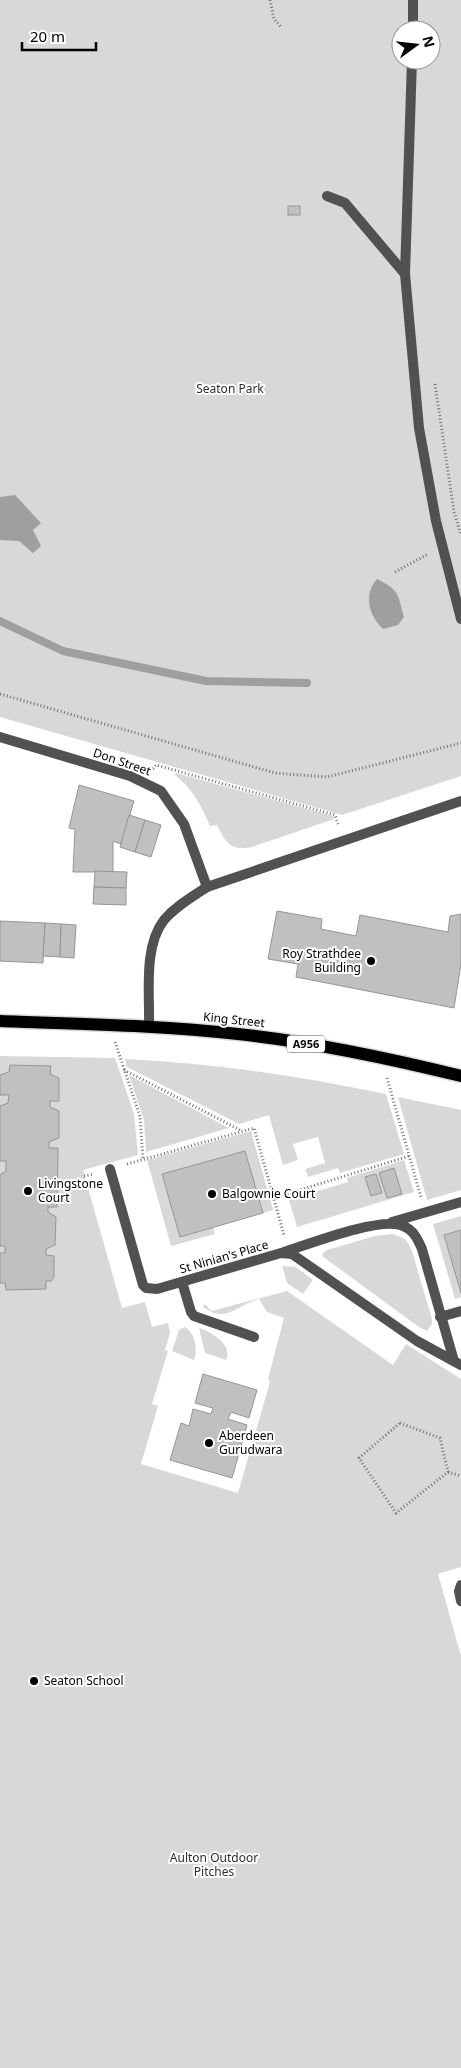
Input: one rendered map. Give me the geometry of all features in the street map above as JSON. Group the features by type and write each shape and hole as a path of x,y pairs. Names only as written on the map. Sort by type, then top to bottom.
{"main road":[{"name":"King Street","path":"0,1021 149,1026 238,1034 381,1058 461,1076"}],"street":[{"path":"413,20 414,0"},
{"path":"412,70 405,274 419,428 442,548 461,619"},
{"path":"327,196 345,203 405,274"},
{"name":"Don Street","path":"0,737 142,781 161,791 177,811 191,839 208,888"},
{"path":"149,1026 151,955 156,936 164,921 176,908 208,888 461,801"},
{"name":"St Ninian's Place","path":"110,1169 143,1285 148,1289 153,1290 285,1252 298,1256 418,1340 457,1363"},
{"path":"285,1252 369,1226 386,1224 461,1202"},
{"path":"386,1224 402,1225 416,1237 440,1317 457,1363"},
{"path":"182,1282 194,1316 254,1337"},
{"path":"440,1317 461,1311"},
{"path":"461,1585 459,1591 461,1601"}],"path":[{"path":"270,0 274,19 282,28"},
{"path":"434,378 454,512 461,534"},
{"path":"395,572 420,557 442,548"},
{"path":"0,694 275,773 327,777 461,743"},
{"path":"142,781 156,765 335,815 344,842"},
{"path":"109,1024 140,1116 143,1160"},
{"path":"381,1058 426,1212"},
{"path":"124,1070 242,1132"},
{"path":"84,1176 254,1128 274,1198 285,1252"},
{"path":"274,1198 409,1156"},
{"path":"400,1423 440,1438 448,1472 396,1513 359,1458 400,1423"},
{"path":"448,1472 461,1476"}],"green space":[{"name":"Seaton Park","path":"0,0 461,0 461,776 342,815 0,717"},
{"path":"176,773 333,816 334,819 252,847 234,847 226,841 217,825 210,826 196,798 175,775"},
{"name":"Aulton Outdoor Pitches","path":"0,1056 115,1058 134,1114 138,1155 83,1170 122,1308 145,1302 152,1327 168,1323 170,1333 165,1350 168,1351 152,1404 158,1406 141,1464 238,1493 270,1382 268,1379 284,1318 267,1312 259,1299 224,1314 217,1314 210,1311 202,1306 206,1305 211,1311 287,1291 393,1365 406,1344 461,1379 461,1567 438,1574 461,1656 461,2068 0,2068"},
{"path":"125,1059 256,1071 386,1094 404,1154 340,1173 338,1168 308,1177 305,1169 325,1163 318,1137 293,1144 298,1160 283,1165 269,1115 239,1124 127,1067"},
{"path":"129,1075 229,1128 146,1152 144,1120"},
{"path":"398,1097 461,1110 461,1190 427,1200"},
{"path":"251,1131 273,1210 263,1213 245,1151 162,1174 180,1237 213,1227 215,1234 171,1246 147,1160"},
{"path":"404,1160 414,1192 297,1227 289,1200 348,1182 347,1178"},
{"path":"461,1216 461,1230 444,1235 461,1293 461,1297 455,1299 433,1224"},
{"path":"393,1234 405,1239 411,1248 432,1319 432,1324 427,1331 322,1256 327,1250 375,1236"},
{"path":"282,1266 296,1267 313,1280 303,1294 287,1283"},
{"path":"185,1327 191,1333 195,1342 194,1360 172,1351 179,1330"},
{"path":"199,1328 209,1332 224,1344 227,1354 226,1360 205,1353"}],"shaded area":[{"path":"15,495 41,523 33,530 41,546 33,553 19,541 0,540 0,497"},
{"path":"377,579 390,586 399,598 404,617 398,625 383,629 374,618 369,605 369,598 370,591"}],"building":[{"path":"288,206 300,206 300,215 288,215"},
{"path":"79,785 134,801 121,844 113,841 113,872 73,872 75,829 69,828"},
{"path":"129,815 145,820 135,852 120,847"},
{"path":"145,820 161,825 151,857 135,852"},
{"path":"95,871 127,872 126,888 94,887"},
{"path":"94,887 126,888 126,905 93,904"},
{"name":"Roy Strathdee Building","path":"277,911 322,919 321,929 356,936 360,915 448,932 450,916 461,914 461,964 454,1008 296,977 298,964 268,959"},
{"path":"0,921 45,923 43,963 0,961"},
{"path":"45,923 61,924 60,957 43,956"},
{"path":"61,924 76,925 74,958 60,957"},
{"name":"Livingstone Court","path":"10,1065 51,1066 50,1074 59,1078 59,1101 50,1101 50,1107 59,1111 59,1138 49,1142 49,1148 58,1148 57,1207 48,1207 48,1212 56,1217 55,1245 46,1249 46,1255 54,1256 54,1277 51,1281 46,1281 46,1289 6,1290 5,1283 0,1283 0,1253 5,1253 5,1246 0,1246 0,1175 6,1171 6,1161 0,1161 0,1106 8,1103 9,1095 0,1095 0,1075 9,1072"},
{"name":"Balgownie Court","path":"245,1151 263,1213 180,1237 162,1174"},
{"path":"394,1168 402,1194 387,1198 379,1173"},
{"path":"376,1174 382,1193 371,1196 365,1177"},
{"path":"461,1230 461,1293 444,1235"},
{"name":"Aberdeen Gurudwara","path":"203,1374 257,1390 249,1418 231,1412 228,1419 247,1425 232,1478 170,1460 181,1423 189,1426 193,1409 211,1414 213,1408 195,1403"}],"waterway":[{"path":"0,621 63,651 206,681 307,683"}],"place":[{"name":"Roy Strathdee Building","path":"371,961"},
{"name":"Livingstone Court","path":"28,1191"},
{"name":"Balgownie Court","path":"212,1194"},
{"name":"Aberdeen Gurudwara","path":"209,1443"},
{"name":"Seaton School","path":"34,1681"}]}
